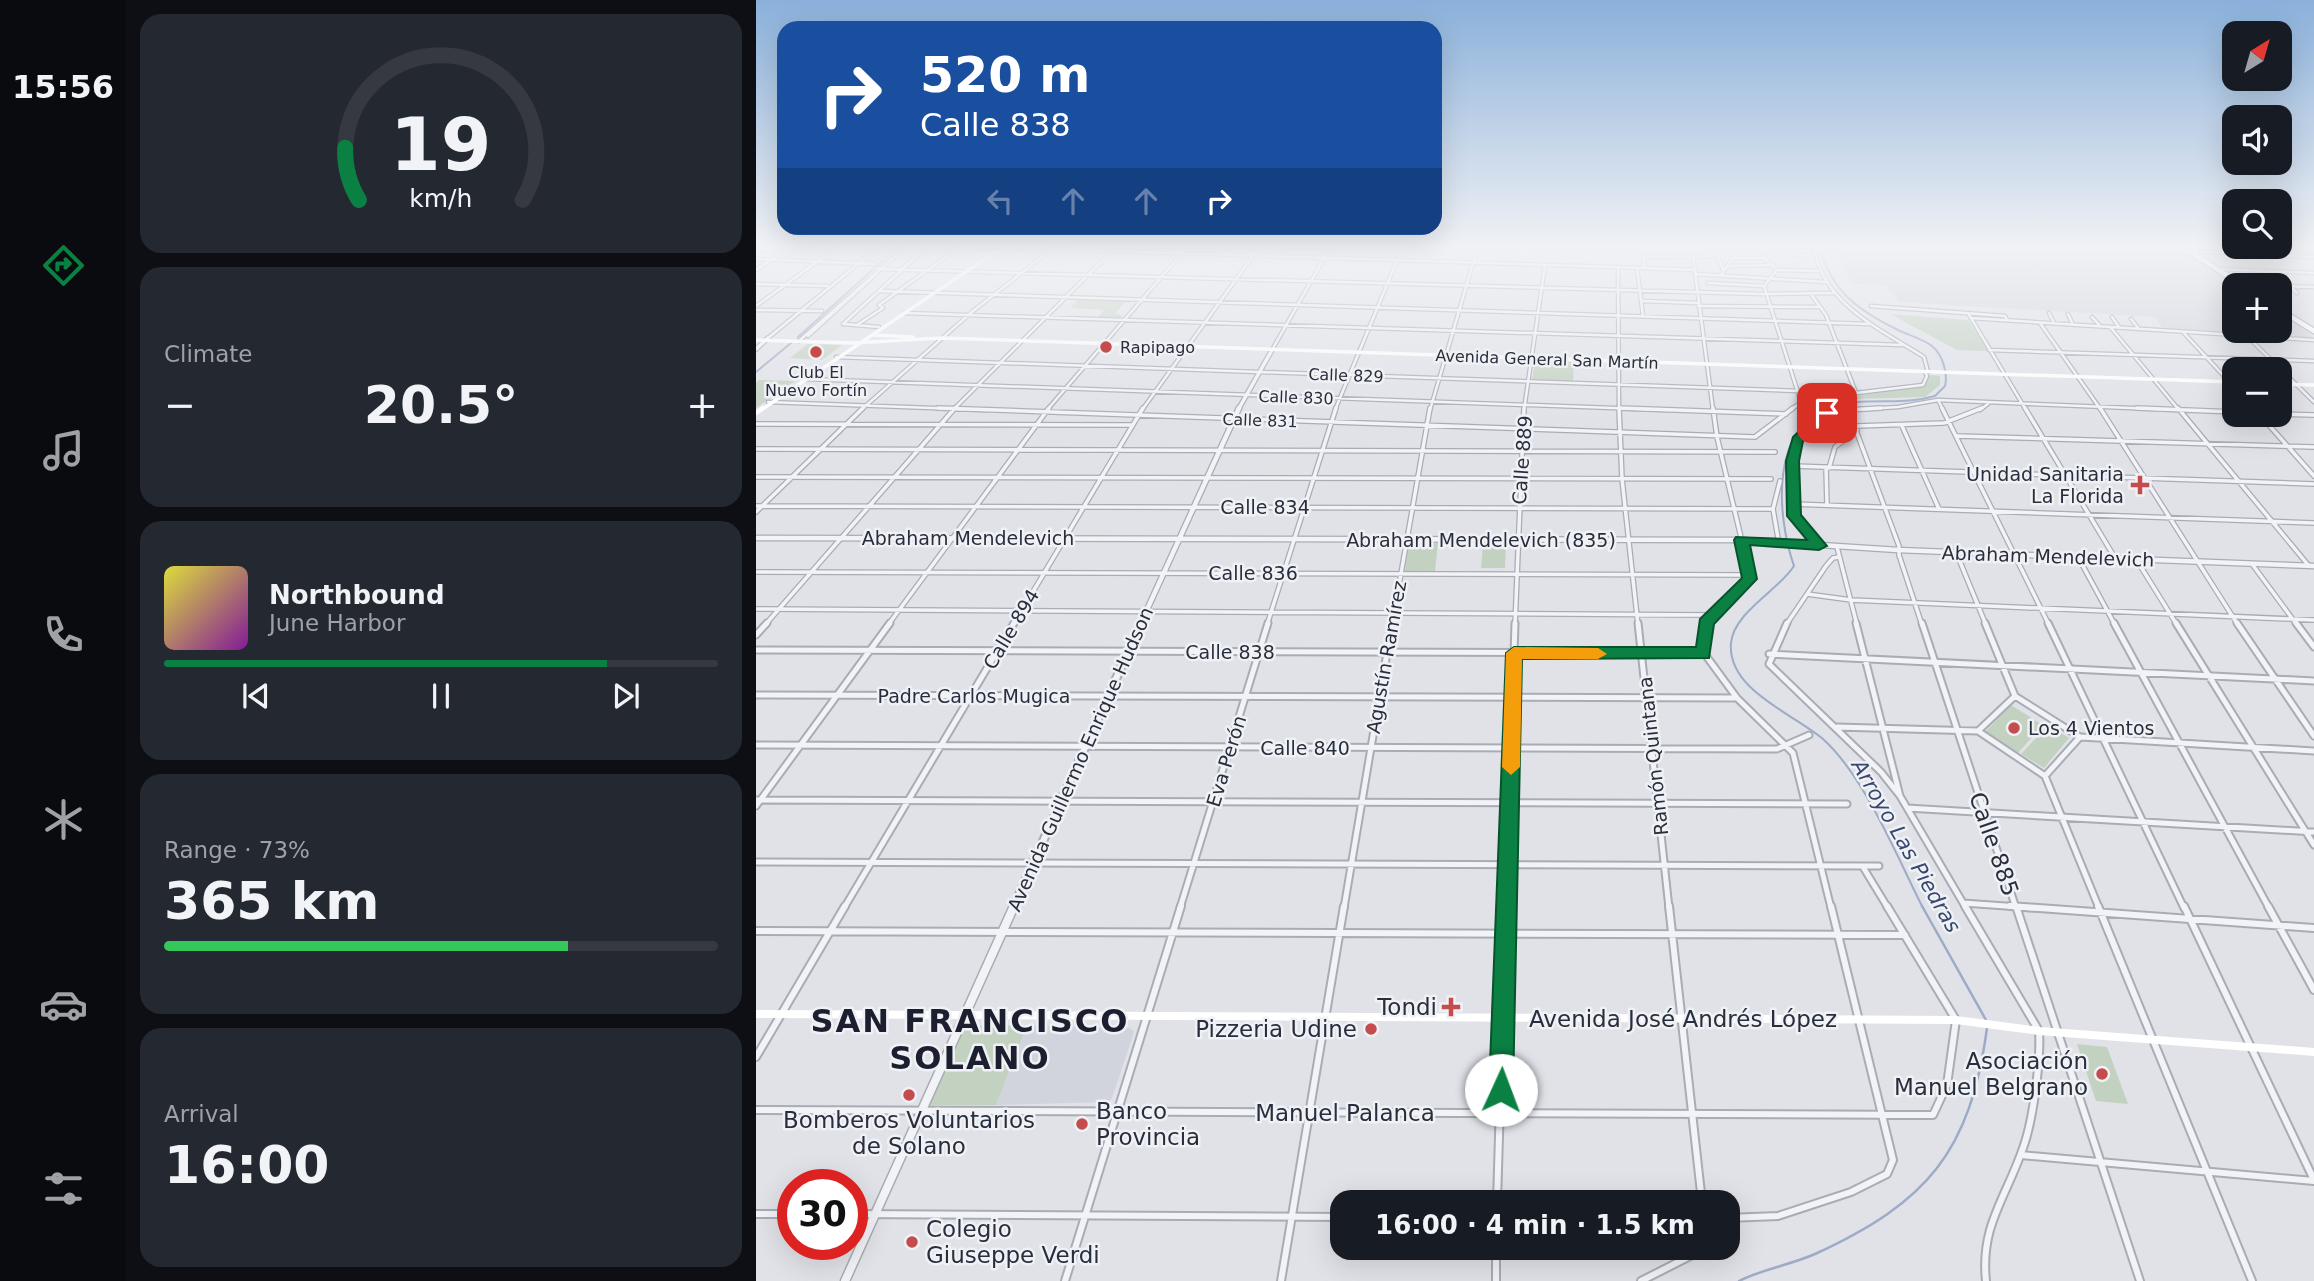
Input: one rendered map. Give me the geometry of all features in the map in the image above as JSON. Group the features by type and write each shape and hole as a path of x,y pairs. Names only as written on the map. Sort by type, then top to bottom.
{"main road":[{"path":"871,334 913,306"},
{"path":"756,412 856,342 915,306"},
{"path":"2292,317 2314,331"},
{"path":"871,334 940,338"},
{"name":"Avenida General San Martín","path":"756,339 856,342 940,338 2222,382"},
{"path":"769,402 856,342"},
{"path":"2292,384 2314,385"},
{"name":"Avenida José Andrés López","path":"756,1014 1956,1020 2039,1031 2314,1052"}],"street":[{"path":"756,349 807,306"},
{"path":"864,306 843,324 879,327"},
{"path":"857,325 883,308 879,306"},
{"path":"756,512 865,405 978,306"},
{"path":"756,635 954,409 1056,306"},
{"path":"756,806 1034,425 1136,306"},
{"name":"Calle 894","path":"756,1057 1131,425 1216,306"},
{"path":"1292,306 1869,324"},
{"name":"Avenida Guillermo Enrique Hudson","path":"845,1281 1233,419 1298,306"},
{"name":"Agustín Ramírez","path":"1281,1281 1425,426 1460,306"},
{"name":"Calle 889","path":"1497,1190 1521,429 1539,306"},
{"name":"Ramón Quintana","path":"1619,306 1618,408 1622,479 1701,1190"},
{"path":"1643,306 1643,316"},
{"path":"1698,306 1720,453 1750,575 1748,581 1711,615 1704,628 1704,653 1737,698 1788,746 1823,867 1893,1160 1882,1177 1829,1199 1778,1216 1740,1217"},
{"path":"1742,306 1820,307 1829,322 1857,393"},
{"path":"1848,306 1869,324 1924,357 1929,372"},
{"path":"1871,306 2004,316 2007,320"},
{"path":"801,339 838,307"},
{"path":"801,339 838,307"},
{"path":"1772,307 1801,404 1787,414"},
{"path":"756,308 822,311"},
{"name":"Eva Perón","path":"1065,1281 1330,422 1379,308"},
{"path":"905,313 1902,345"},
{"path":"1968,313 2115,558"},
{"path":"2049,313 2054,323"},
{"path":"2068,314 2073,325"},
{"path":"2092,317 2101,327"},
{"path":"2112,317 2120,328"},
{"path":"1971,318 2222,334"},
{"path":"2131,319 2138,329"},
{"path":"2152,321 2158,330"},
{"path":"817,324 822,323"},
{"path":"2040,323 2099,407 2195,561 2314,736"},
{"path":"2110,327 2206,444 2312,566"},
{"path":"2183,331 2222,372"},
{"path":"2292,339 2314,340"},
{"path":"2254,343 2267,357"},
{"path":"1989,350 2222,358"},
{"name":"Calle 829","path":"836,357 1857,393 1923,385 1929,372"},
{"path":"2292,360 2314,361"},
{"name":"Calle 830","path":"805,379 1787,414"},
{"path":"2292,380 2314,402"},
{"path":"1819,546 1797,521 1792,504 1793,466 1799,438 1827,413 1848,409 1898,407 1938,400 2222,412"},
{"path":"1938,400 2016,555 2314,1180 2101,1164 2021,1155"},
{"name":"Calle 831","path":"769,402 1717,437 1753,437 1787,414"},
{"path":"1827,505 1827,468 1835,447 1857,428 1950,421 1974,414 1990,402"},
{"name":"Calle 885","path":"1848,409 1885,508 1955,731 2140,1281"},
{"path":"2292,414 2314,415"},
{"path":"756,424 1131,425"},
{"path":"1902,426 1938,509"},
{"path":"2270,427 2314,476"},
{"path":"1957,436 2314,447"},
{"path":"756,449 1775,452"},
{"path":"1793,466 2314,484"},
{"path":"756,477 1771,479"},
{"path":"1780,481 1773,509 1781,544"},
{"path":"1792,504 2314,523"},
{"name":"Calle 834","path":"756,506 1773,509"},
{"name":"Abraham Mendelevich","path":"756,538 1180,539"},
{"name":"Abraham Mendelevich (835)","path":"1180,539 1741,540 1781,544"},
{"name":"Abraham Mendelevich","path":"1781,544 2312,566"},
{"path":"1837,547 1900,796"},
{"path":"1956,552 2015,696 2080,737 2314,751"},
{"path":"1839,557 1831,559 1807,594 1769,654 1768,661 1774,670 1881,772 1900,796 2039,1031 2033,1102 2021,1155 1985,1240 1983,1255 1986,1281"},
{"path":"2078,557 2314,990"},
{"path":"2136,559 2314,845"},
{"path":"2251,563 2314,647"},
{"name":"Calle 836","path":"756,572 1750,575"},
{"path":"1807,594 1851,600 2314,620"},
{"path":"756,609 1711,615"},
{"name":"Calle 838","path":"756,650 1704,653"},
{"path":"1769,654 2002,668 2314,681"},
{"name":"Padre Carlos Mugica","path":"756,695 1737,698"},
{"path":"1978,731 2015,696"},
{"path":"1836,727 1978,731 2045,776 2252,1281"},
{"name":"Calle 840","path":"756,745 1653,749 1788,746 1809,735"},
{"path":"2045,776 2080,737"},
{"path":"758,800 1847,804"},
{"path":"1907,808 2314,832"},
{"path":"756,862 1879,866"},
{"path":"1863,867 1956,1020"},
{"path":"1963,903 2314,928"},
{"path":"756,931 1906,935"},
{"name":"Manuel Palanca","path":"756,1110 1933,1115 1942,1105 1956,1020"},
{"path":"756,1214 777,1214"},
{"path":"868,1214 1330,1217"},
{"path":"1496,1260 1496,1281"},
{"path":"1641,1281 1684,1260"}],"shaded area":[{"path":"1963,306 2222,306 2222,332 2163,328 2154,317"},
{"path":"2292,320 2314,338 2292,337"},
{"path":"1027,1025 1130,1028 1134,1032 1112,1098 1108,1102 996,1105"}],"green space":[{"path":"1072,306 1122,306 1115,314 1123,315 1119,320 1096,319 1104,310 1070,308"},
{"path":"1890,314 1968,320 1988,351 1957,350"},
{"name":"Club El Nuevo Fortín","path":"808,344 842,345 822,360 790,358"},
{"path":"1535,360 1574,362 1573,382 1532,380"},
{"path":"1930,375 1940,376 1940,385 1925,397 1854,399 1855,396 1924,386"},
{"path":"759,380 795,381 756,408 756,383"},
{"path":"1409,543 1438,543 1435,571 1405,571"},
{"path":"1483,544 1506,544 1505,568 1481,568"},
{"name":"Los 4 Vientos","path":"2011,705 2043,725 2018,753 1985,732"},
{"path":"2048,725 2069,738 2044,768 2021,754"},
{"path":"1027,1025 996,1105 929,1105 964,1026"},
{"name":"Asociación Manuel Belgrano","path":"2077,1044 2107,1047 2128,1104 2096,1101"}],"waterway":[{"path":"798,337 833,306"},
{"name":"Arroyo Las Piedras","path":"1858,306 1898,330 1932,346 1944,365 1945,386 1935,396 1922,399 1854,402 1832,406 1812,417 1797,433 1788,452 1782,499 1788,546 1794,566 1740,621 1731,643 1733,660 1751,687 1823,739 1853,774 1879,819 1922,906"},
{"path":"756,372 791,343"},
{"name":"Arroyo Las Piedras","path":"1922,906 1986,1020"},
{"name":"Arroyo Las Piedras","path":"1739,1281 1815,1254 1887,1214 1915,1192 1937,1168 1955,1140 1969,1108 1987,1028"}],"slow traffic":[{"path":"1511,767 1514,653 1598,654"}],"place":[{"name":"Rapipago","path":"1106,347"},
{"name":"Club El Nuevo Fortín","path":"816,352"},
{"name":"Unidad Sanitaria La Florida","path":"2140,485"},
{"name":"Los 4 Vientos","path":"2014,728"},
{"name":"Tondi","path":"1451,1007"},
{"name":"Pizzeria Udine","path":"1371,1029"},
{"name":"Asociación Manuel Belgrano","path":"2102,1074"},
{"name":"Bomberos Voluntarios de Solano","path":"909,1095"},
{"name":"Banco Provincia","path":"1082,1124"},
{"name":"Colegio Giuseppe Verdi","path":"912,1242"}],"district":[{"name":"SAN FRANCISCO SOLANO","path":"970,1040"}],"route":[{"path":"1501,1090 1514,653 1704,653 1706,622 1750,579 1741,540 1819,546 1817,540 1794,516 1791,487 1797,440 1827,413"}]}
